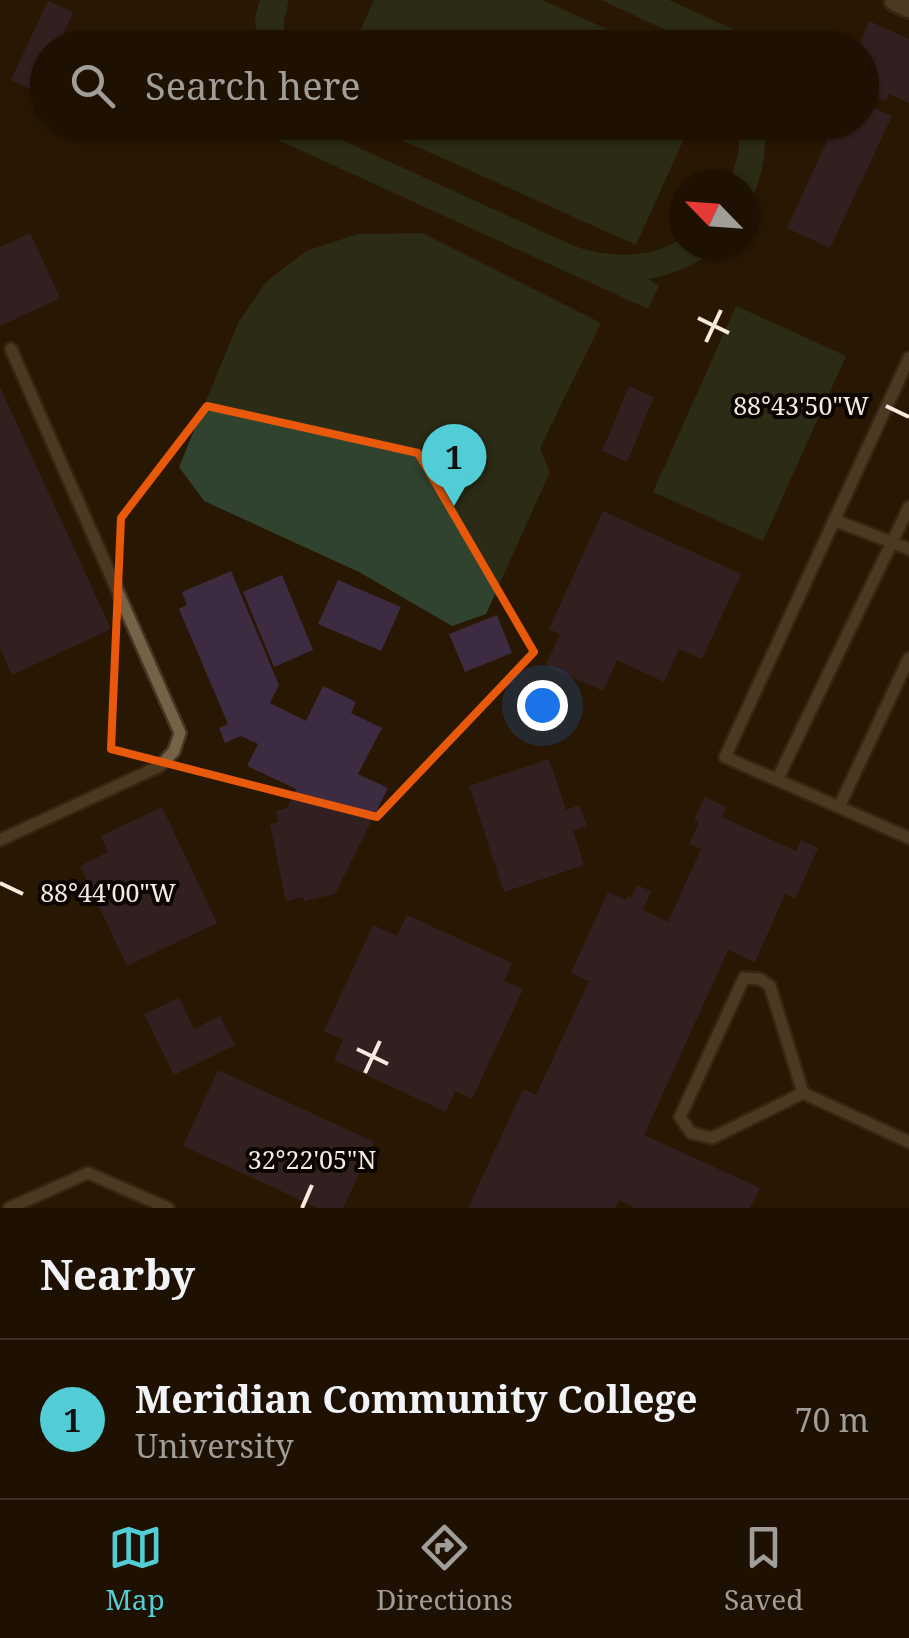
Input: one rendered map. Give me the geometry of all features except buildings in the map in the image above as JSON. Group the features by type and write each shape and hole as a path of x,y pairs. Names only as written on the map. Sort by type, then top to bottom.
{"street":[{"path":"896,0 909,6"}],"lane":[{"path":"0,840 160,766 174,751 180,733 11,349"},
{"path":"909,358 725,757 909,838"},
{"path":"777,780 909,507"},
{"path":"834,520 909,550"},
{"path":"839,808 909,658"},
{"path":"803,1093 712,1138 692,1132 680,1117 744,978 760,979 770,986 803,1093 909,1142"},
{"path":"10,1208 88,1174 168,1208"}],"highlighted area":[{"path":"207,406 418,453 534,652 377,817 111,749 121,518"}],"green space":[{"path":"260,0 289,0 284,30 256,30"},
{"path":"374,0 542,0 609,30 361,30"},
{"path":"601,0 669,0 735,30 666,30"},
{"path":"278,140 342,140 588,250 630,255 669,245 669,260 699,260 668,275 648,279 659,286 648,309"},
{"path":"402,140 683,140 636,245"},
{"path":"739,140 765,140 759,178 759,170 733,170"},
{"path":"422,233 601,323 540,448 550,472 486,614 452,626 359,572 204,501 179,467 238,323 266,282 306,251 358,234"},
{"path":"736,306 846,356 763,541 653,492"}],"place":[{"name":"Meridian Community College","path":"454,506"}]}
